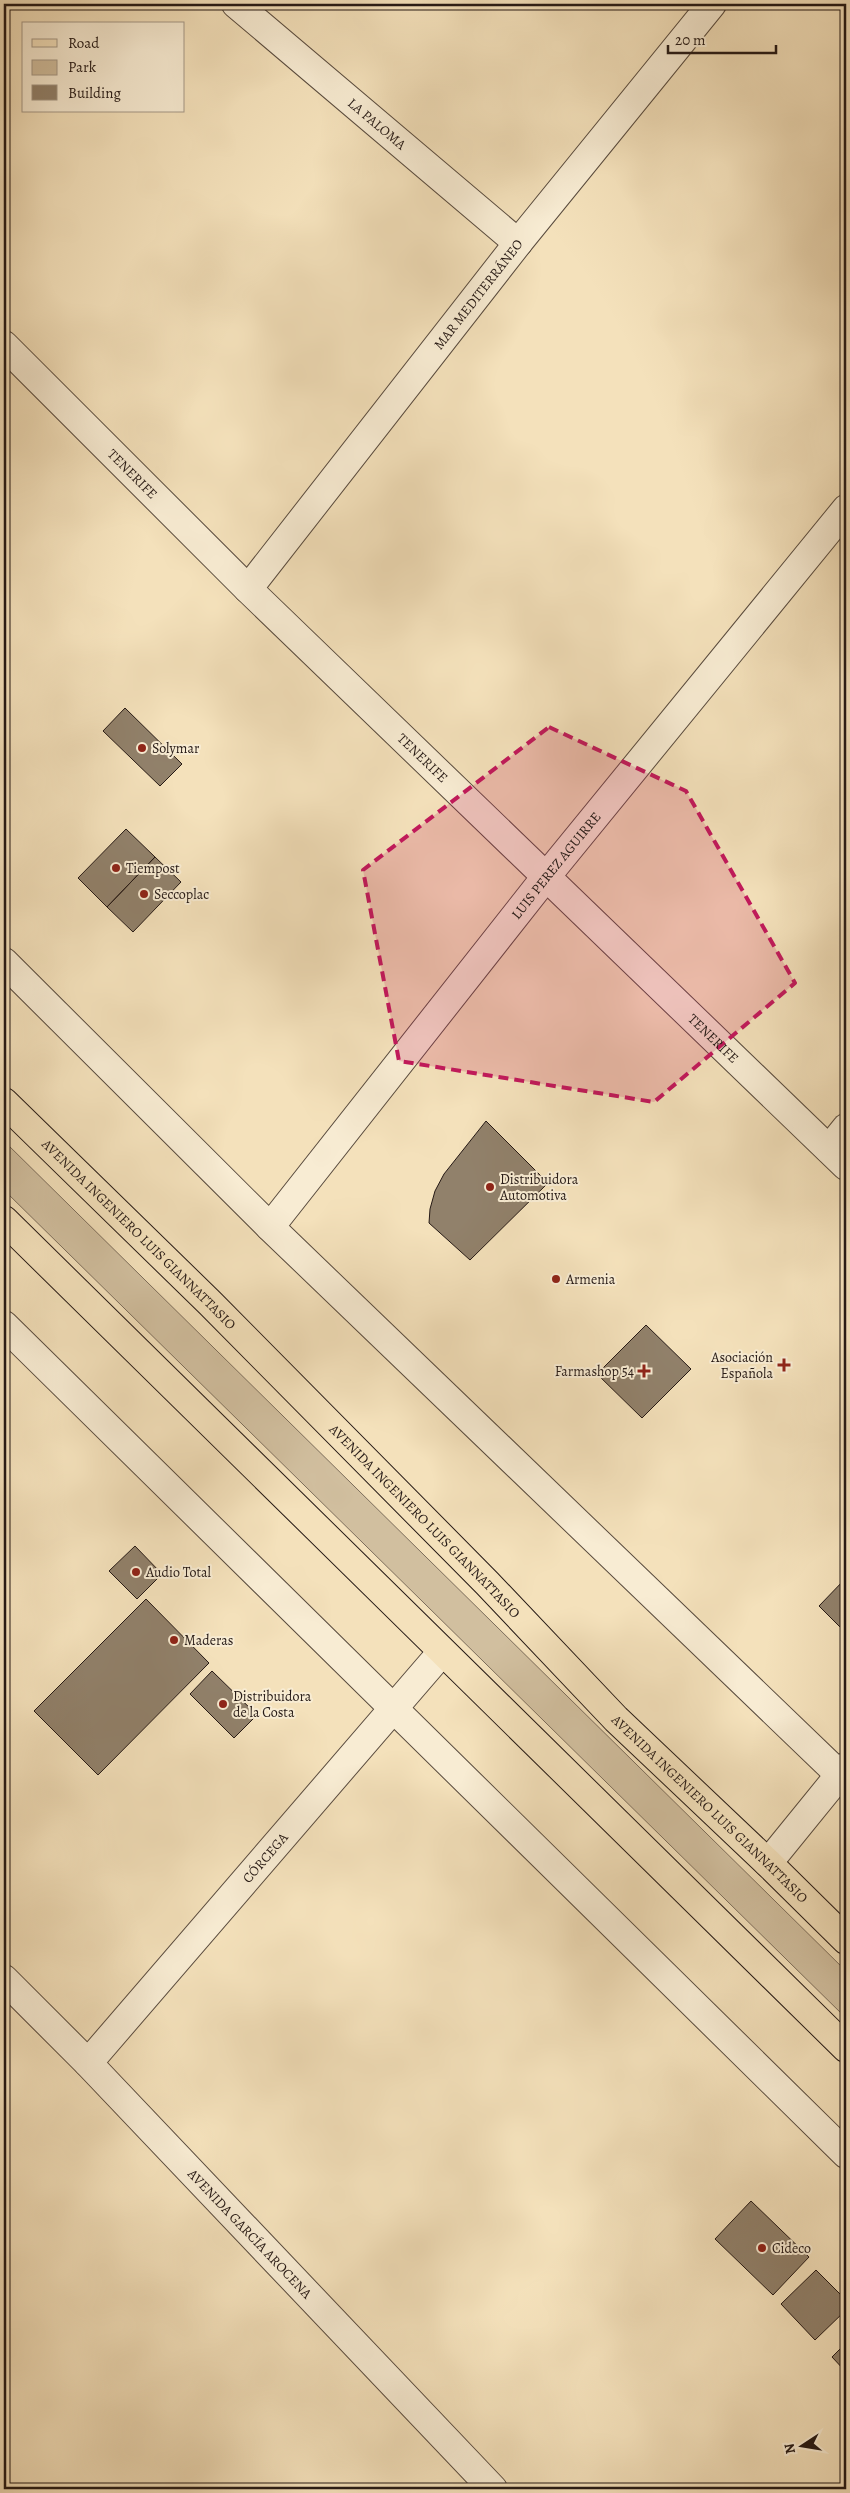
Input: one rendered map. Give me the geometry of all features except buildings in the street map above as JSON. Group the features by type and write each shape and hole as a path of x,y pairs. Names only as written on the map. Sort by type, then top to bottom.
{"main road":[{"name":"AVENIDA INGENIERO LUIS GIANNATTASIO","path":"4,1102 237,1331 487,1583 616,1720 768,1863 846,1940"},
{"path":"4,1220 846,2048"}],"street":[{"name":"LA PALOMA","path":"236,4 518,243"},
{"name":"MAR MEDITERRÁNEO","path":"248,589 518,243 712,4"},
{"name":"TENERIFE","path":"4,345 248,589 838,1158"},
{"name":"LUIS PEREZ AGUIRRE","path":"270,1226 546,878 846,508"},
{"path":"4,962 270,1226 844,1774 768,1863"},
{"path":"838,1158 846,1128"},
{"path":"4,1325 846,2154"},
{"name":"CÓRCEGA","path":"88,2063 442,1652"},
{"name":"AVENIDA GARCÍA AROCENA","path":"4,1979 88,2063 493,2489"}],"highlighted area":[{"path":"549,727 686,791 795,983 654,1102 399,1061 363,870"}],"green space":[{"path":"4,1141 846,1971 846,2018 4,1190"}],"place":[{"name":"Solymar","path":"142,748"},
{"name":"Tiempost","path":"116,868"},
{"name":"Seccoplac","path":"144,894"},
{"name":"Distribuidora Automotiva","path":"490,1187"},
{"name":"Armenia","path":"556,1279"},
{"name":"Asociación Española","path":"784,1365"},
{"name":"Farmashop 54","path":"644,1371"},
{"name":"Audio Total","path":"136,1572"},
{"name":"Maderas","path":"174,1640"},
{"name":"Distribuidora de la Costa","path":"223,1704"},
{"name":"Cideco","path":"762,2248"}]}
